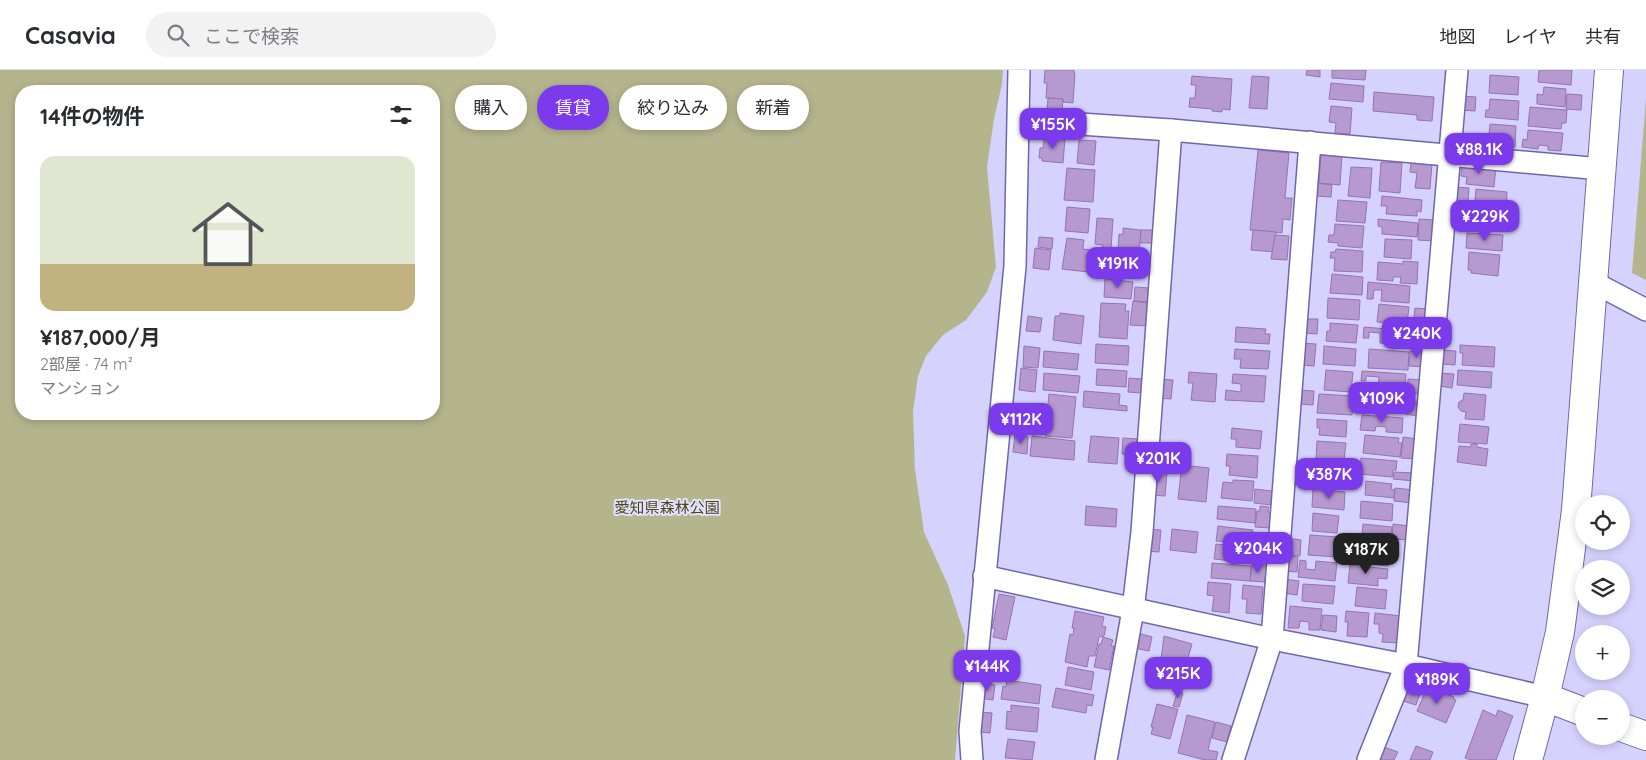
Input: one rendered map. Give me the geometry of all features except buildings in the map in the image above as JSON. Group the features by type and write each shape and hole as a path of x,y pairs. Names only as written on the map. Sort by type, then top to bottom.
{"street":[{"path":"972,760 970,732 1015,266 1019,70"},
{"path":"1368,760 1406,665 1457,70"},
{"path":"1528,760 1560,632 1576,510 1609,70"},
{"path":"1019,120 1172,130 1601,169"},
{"path":"1106,760 1133,610 1142,532 1172,130"},
{"path":"1233,760 1272,639 1310,142"},
{"path":"1593,282 1646,310"},
{"path":"984,576 1133,610 1406,665 1545,697 1575,709"},
{"path":"1630,730 1646,736"}],"green space":[{"name":"愛知県森林公園","path":"0,70 1003,70 987,167 996,267 987,292 966,320 943,335 926,356 918,376 913,412 915,469 924,532 948,585 965,636 955,760 0,760"},
{"path":"1646,98 1646,280 1632,273"}]}
